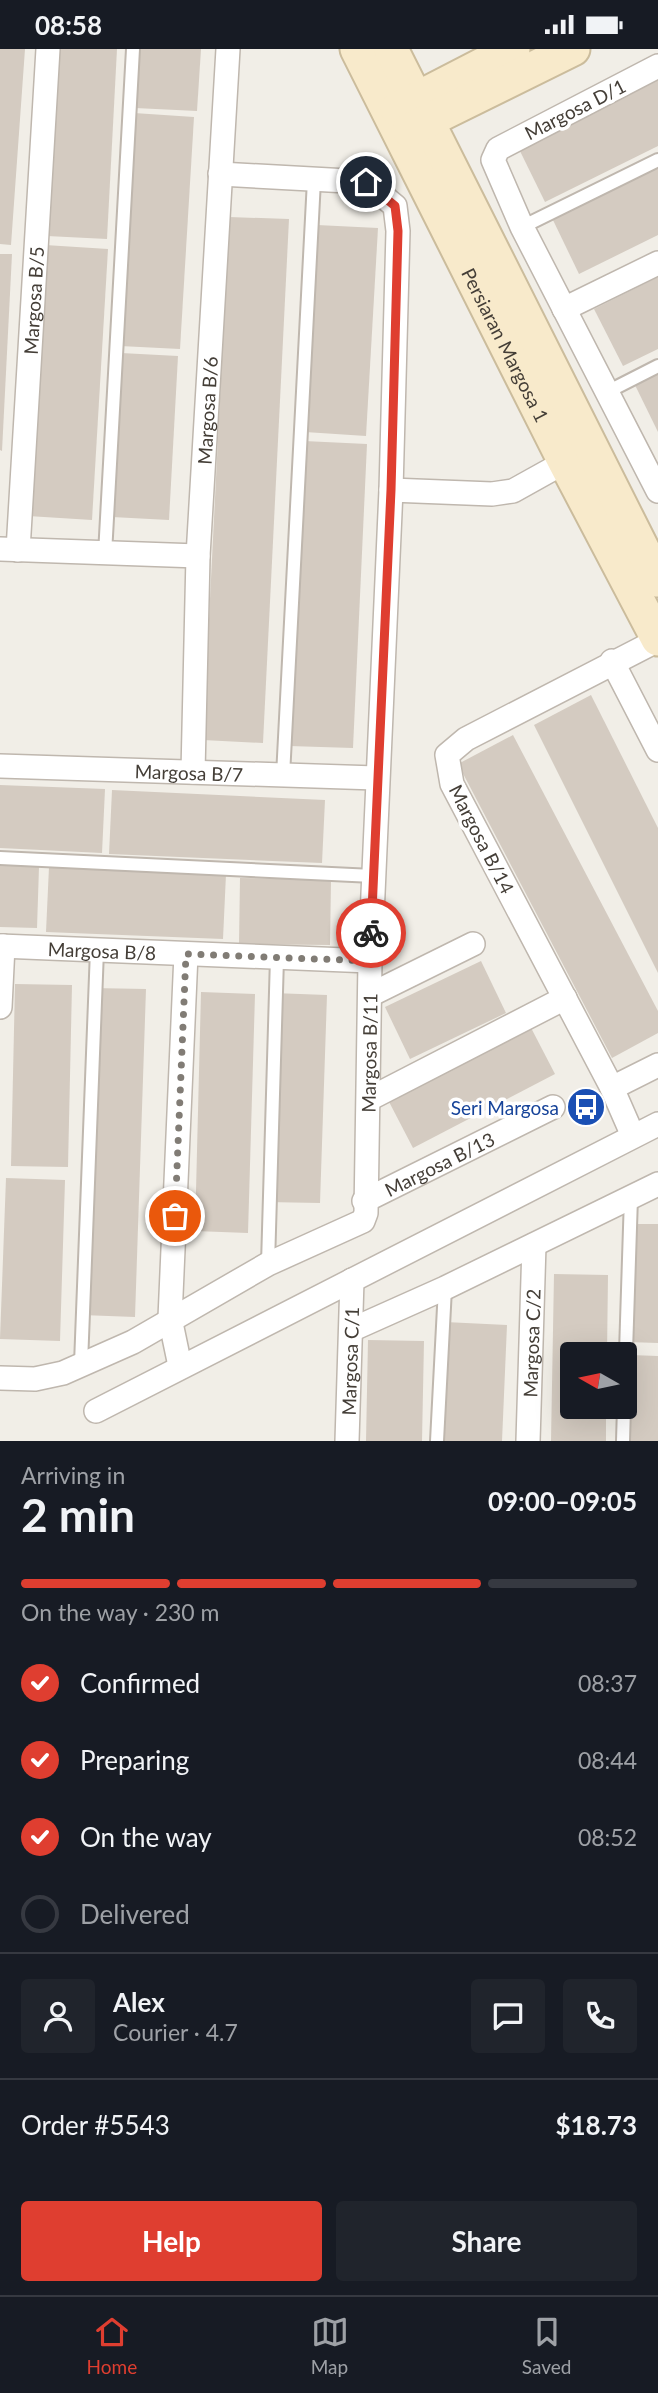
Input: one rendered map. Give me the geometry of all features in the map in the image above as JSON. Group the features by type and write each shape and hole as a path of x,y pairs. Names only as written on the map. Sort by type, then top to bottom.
{"street":[{"name":"Margosa B/5","path":"9,550 48,49"},
{"name":"Margosa B/6","path":"192,772 198,556 228,49"},
{"name":"Persiaran Margosa 1","path":"357,49 414,121 658,580"},
{"path":"414,121 513,49"},
{"path":"396,58 417,77 452,95 573,49"},
{"name":"Persiaran Margosa 1","path":"396,58 414,121 565,462 658,639"},
{"name":"Margosa D/1","path":"522,227 493,160 494,153 658,66"},
{"name":"Margosa B/11","path":"0,1378 35,1379 63,1373 133,1342 170,1318 268,1264 363,1221 366,1213 364,1201 369,1099 376,778 391,490 398,231 395,206 366,182 220,174"},
{"path":"522,227 655,479 611,492"},
{"path":"564,309 658,263"},
{"path":"391,490 478,494 513,491 565,462"},
{"path":"9,550 198,556"},
{"name":"Margosa B/14","path":"633,1136 612,1088 452,783 447,755 466,739 658,639"},
{"path":"612,661 658,750"},
{"name":"Margosa B/7","path":"0,766 376,778"},
{"path":"370,995 473,944"},
{"path":"0,1007 1,946"},
{"name":"Margosa B/8","path":"1,946 370,961"},
{"path":"180,1366 170,1318 186,954"},
{"path":"369,1099 565,998"},
{"path":"612,1088 658,1065"},
{"name":"Margosa B/13","path":"364,1201 553,1107"},
{"path":"96,1411 658,1124"},
{"path":"351,1330 445,1288 658,1185"},
{"name":"Margosa C/2","path":"528,1441 534,1245"},
{"name":"Margosa C/1","path":"346,1441 352,1280"}],"lane":[{"path":"105,554 134,49"},
{"path":"522,227 658,160"},
{"path":"283,776 314,180"},
{"path":"607,391 658,366"},
{"path":"0,858 373,876"},
{"path":"81,1364 97,950"},
{"path":"268,1264 278,958"},
{"path":"626,1342 631,1198"},
{"path":"437,1441 445,1288"},
{"path":"623,1441 624,1419"}],"building":[{"path":"0,49 25,49 11,245 0,244"},
{"path":"57,49 117,49 107,239 47,236"},
{"path":"138,49 201,49 197,111 135,108"},
{"path":"658,80 658,146 545,202 519,149"},
{"path":"134,113 194,117 180,349 120,346"},
{"path":"658,166 658,235 579,274 552,218"},
{"path":"229,217 289,219 263,743 203,740"},
{"path":"317,225 378,228 366,436 305,432"},
{"path":"45,245 108,249 92,520 28,516"},
{"path":"0,254 12,254 2,451 0,450"},
{"path":"658,277 658,349 623,366 594,309"},
{"path":"121,353 178,356 169,520 112,517"},
{"path":"658,371 658,432 634,383"},
{"path":"304,441 367,444 353,748 289,746"},
{"path":"591,695 658,828 658,973 534,725"},
{"path":"513,735 658,1011 658,1033 612,1058 458,764"},
{"path":"0,785 105,789 102,853 0,848"},
{"path":"112,790 325,800 322,863 109,854"},
{"path":"0,865 39,867 37,928 0,927"},
{"path":"49,867 226,874 223,939 46,932"},
{"path":"240,878 331,880 330,945 239,944"},
{"path":"481,961 506,1013 410,1059 385,1007"},
{"path":"15,984 72,985 68,1167 11,1166"},
{"path":"92,988 146,989 135,1317 82,1315"},
{"path":"201,992 255,994 248,1233 195,1231"},
{"path":"273,993 327,995 320,1203 266,1202"},
{"path":"528,1022 555,1074 413,1148 386,1096"},
{"path":"6,1178 65,1180 60,1341 0,1339"},
{"path":"630,1224 658,1224 658,1343 628,1342"},
{"path":"554,1274 608,1275 607,1342 560,1342 560,1419 606,1419 606,1441 551,1441"},
{"path":"445,1322 507,1325 502,1441 440,1441"},
{"path":"368,1340 424,1341 422,1441 366,1441"},
{"path":"637,1355 658,1356 658,1441 627,1441 628,1419 637,1419"}],"way so far":[{"path":"175,1216 186,954 370,961 371,933"}],"place":[{"name":"Seri Margosa","path":"586,1107"}],"route":[{"path":"366,182 395,206 398,231 391,490 371,933"}]}
